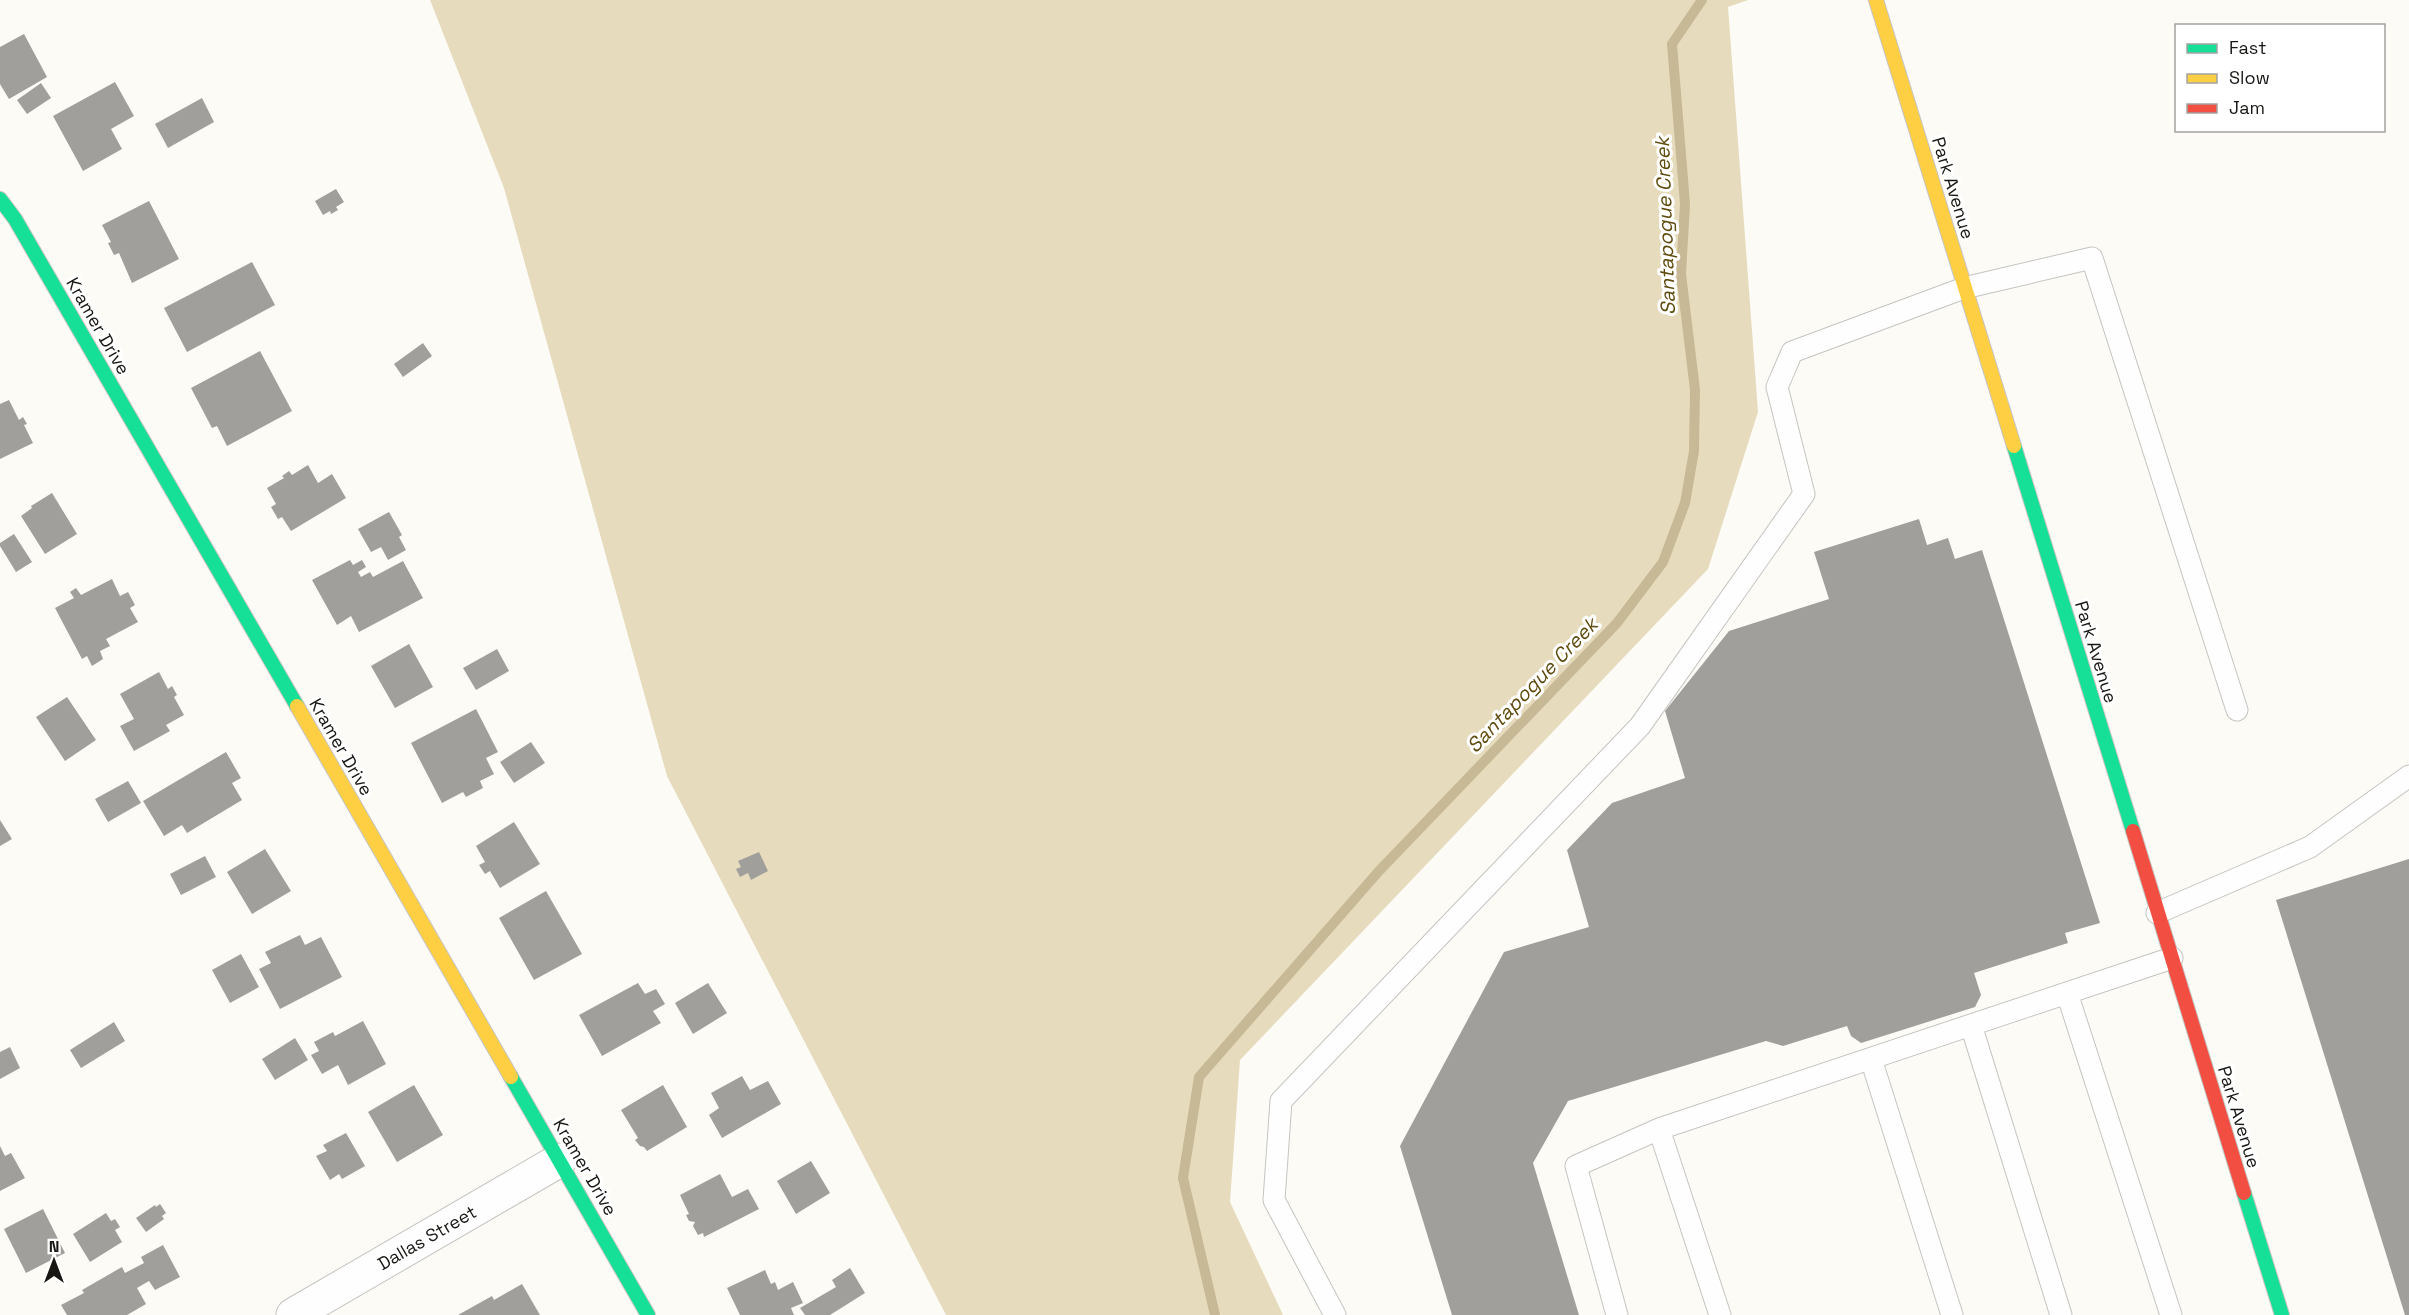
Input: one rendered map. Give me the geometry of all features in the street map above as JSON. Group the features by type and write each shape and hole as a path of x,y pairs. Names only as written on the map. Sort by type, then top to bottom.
{"street":[{"name":"Park Avenue","path":"1876,0 2282,1315"},
{"name":"Kramer Drive","path":"0,199 15,219 648,1315"},
{"name":"Dallas Street","path":"293,1315 560,1160"}],"lane":[{"path":"1335,1315 1274,1200 1281,1101 1640,726 1804,494 1777,387 1792,352 1965,288 2092,258 2236,710"},
{"path":"2157,913 2310,847 2409,776"},
{"path":"1617,1315 1576,1166 1659,1129 2172,958"},
{"path":"2067,993 2171,1315"},
{"path":"1971,1025 2061,1315"},
{"path":"1871,1059 1952,1315"},
{"path":"1659,1129 1720,1315"}],"shaded area":[{"path":"430,0 1748,0 1728,7 1758,412 1708,569 1240,1060 1230,1202 1283,1315 946,1315 667,776 504,188"}],"building":[{"path":"24,34 47,77 9,99 0,84 0,47"},
{"path":"115,82 134,116 111,129 122,149 83,171 53,116"},
{"path":"41,83 51,98 27,114 17,100"},
{"path":"202,98 214,122 168,148 155,124"},
{"path":"336,189 344,202 336,207 338,210 323,215 315,201"},
{"path":"149,201 179,259 132,283 119,253 114,255 108,243 111,242 102,225"},
{"path":"252,262 275,305 187,352 164,308"},
{"path":"423,343 432,356 403,377 394,364"},
{"path":"260,351 292,411 227,446 217,426 212,428 191,388"},
{"path":"9,400 19,420 23,417 27,424 24,425 33,443 0,459 0,404"},
{"path":"308,465 318,483 332,474 346,498 291,531 282,517 278,519 271,507 276,504 267,488 284,478 282,476 289,471 292,475"},
{"path":"52,493 77,534 45,554 21,516 32,508 31,506"},
{"path":"389,512 402,535 399,537 406,550 388,560 381,547 371,552 358,529"},
{"path":"1919,519 1927,545 1948,538 1955,559 1982,550 2100,923 2065,933 2068,943 1974,973 1981,995 1975,1007 1861,1043 1851,1036 1847,1026 1783,1046 1766,1041 1568,1101 1533,1163 1579,1315 1452,1315 1400,1146 1504,952 1589,927 1567,850 1612,803 1685,778 1665,711 1729,631 1829,599 1814,552"},
{"path":"14,534 32,562 16,572 0,546 0,543"},
{"path":"350,560 353,565 362,560 366,567 358,572 361,577 370,572 373,577 403,561 423,598 359,632 351,616 337,625 312,580"},
{"path":"112,579 120,596 128,592 135,605 130,608 138,622 106,639 110,646 100,651 103,659 92,666 87,656 82,659 55,608 74,598 70,592 76,588 81,595"},
{"path":"409,644 433,687 395,708 371,666"},
{"path":"497,649 509,671 476,690 463,668"},
{"path":"159,672 168,689 172,686 177,695 174,697 184,715 166,725 170,731 134,751 120,726 134,719 120,694"},
{"path":"67,697 96,740 65,761 36,717"},
{"path":"476,709 498,752 486,758 494,774 480,781 483,788 466,797 463,792 442,803 411,743"},
{"path":"531,742 545,763 514,783 500,762"},
{"path":"226,752 241,778 232,783 242,800 187,833 182,825 164,836 143,801"},
{"path":"128,781 141,803 108,822 95,799"},
{"path":"0,820 12,839 0,846"},
{"path":"514,822 540,864 500,888 490,871 485,874 479,865 485,862 476,846"},
{"path":"265,849 291,891 252,914 227,872"},
{"path":"759,852 768,871 751,880 748,873 740,877 736,869 741,867 738,861"},
{"path":"205,856 216,877 181,895 170,874"},
{"path":"2409,859 2409,1315 2405,1315 2276,900"},
{"path":"546,891 582,954 534,980 499,918"},
{"path":"300,935 305,945 321,937 342,977 280,1009 259,969 271,963 265,952"},
{"path":"241,954 259,987 230,1003 212,970"},
{"path":"638,983 645,994 656,989 665,1004 653,1011 661,1023 602,1056 579,1015"},
{"path":"708,983 727,1013 693,1034 675,1003"},
{"path":"363,1021 386,1064 348,1085 338,1065 322,1074 311,1055 319,1051 314,1042 333,1032 335,1036"},
{"path":"114,1022 125,1041 81,1068 70,1050"},
{"path":"295,1038 308,1060 275,1080 262,1059"},
{"path":"10,1047 20,1068 0,1079 0,1052"},
{"path":"742,1076 750,1090 768,1081 781,1104 722,1138 709,1115 719,1108 711,1093"},
{"path":"414,1085 443,1135 397,1162 368,1112"},
{"path":"663,1085 687,1127 647,1151 635,1140 638,1138 621,1110"},
{"path":"346,1133 365,1166 342,1179 339,1174 330,1180 316,1156 327,1151 323,1145"},
{"path":"0,1146 5,1156 11,1153 25,1178 0,1191"},
{"path":"811,1161 830,1193 796,1214 777,1181"},
{"path":"720,1174 732,1197 748,1189 759,1209 704,1237 703,1233 698,1235 693,1226 695,1222 689,1221 686,1215 689,1214 680,1195"},
{"path":"160,1204 166,1213 162,1216 164,1219 146,1232 136,1218"},
{"path":"43,1209 65,1253 26,1273 4,1229"},
{"path":"106,1213 111,1221 115,1219 120,1227 115,1230 122,1242 90,1262 73,1234"},
{"path":"163,1245 180,1277 155,1290 149,1281 137,1288 146,1304 127,1315 67,1315 61,1305 84,1293 82,1290 122,1267 125,1273 144,1263 141,1257"},
{"path":"850,1268 865,1293 830,1315 805,1315 800,1308 836,1287 832,1280"},
{"path":"765,1270 771,1284 775,1282 778,1290 793,1282 803,1303 791,1308 794,1315 740,1315 727,1288"},
{"path":"522,1284 540,1315 458,1315 492,1296 494,1300"}],"waterway":[{"name":"Santapogue Creek","path":"1215,1315 1183,1178 1199,1077 1379,871 1617,623 1663,562 1685,503 1694,451 1695,390 1681,274 1685,204 1672,44 1702,0"}],"traffic: fast":[{"path":"0,199 15,219 297,706"},
{"path":"2014,446 2133,831"},
{"path":"511,1077 648,1315"},
{"path":"2244,1193 2282,1315"}],"traffic: slow":[{"path":"1876,0 2014,446"},
{"path":"297,706 511,1077"}],"traffic: jam":[{"path":"2133,831 2244,1193"}]}
